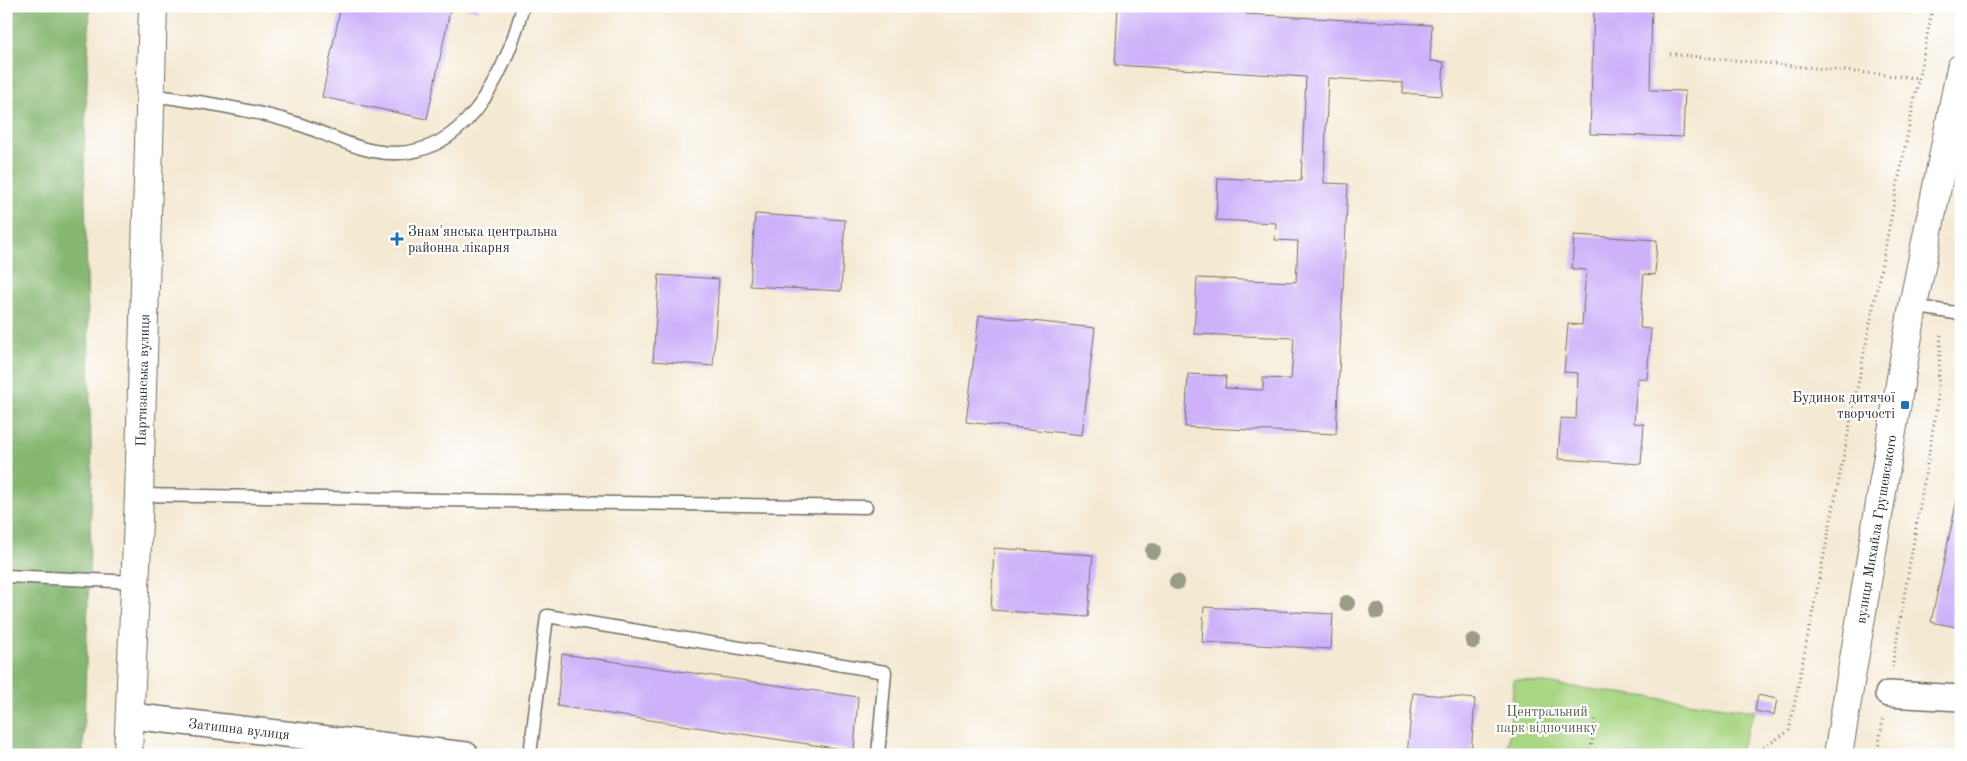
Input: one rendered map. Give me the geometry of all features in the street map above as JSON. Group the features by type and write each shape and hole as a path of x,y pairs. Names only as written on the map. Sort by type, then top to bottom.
{"street":[{"name":"Партизанська вулиця","path":"128,755 136,582 154,6"},
{"name":"вулиця Михайла Грушевського","path":"1838,755 1913,306 1961,68"},
{"path":"1888,694 1961,698"},
{"name":"Затишна вулиця","path":"131,716 466,755"}],"lane":[{"path":"151,95 229,106 270,115 304,125 374,151 396,153 419,150 440,142 475,113 493,86 517,28 523,6"},
{"path":"1913,306 1961,314"},
{"path":"139,495 866,507"},
{"path":"6,576 136,582"},
{"path":"530,755 546,616 885,672 878,755"}],"path":[{"path":"1751,755 1789,731 1933,6"},
{"path":"1670,54 1918,78"},
{"path":"1892,668 1937,406 1942,310"},
{"path":"1590,755 1595,718"},
{"path":"1877,755 1882,722"}],"green space":[{"path":"6,6 90,6 84,156 92,481 83,755 6,755"},
{"name":"Центральний парк відпочинку","path":"1514,679 1755,711 1738,755 1507,755"}],"building":[{"path":"341,6 451,6 427,119 322,97"},
{"path":"458,6 479,6 478,11"},
{"path":"1118,6 1246,6 1246,14 1432,25 1430,61 1444,62 1442,96 1403,93 1403,83 1328,78 1324,183 1348,184 1336,434 1185,427 1188,374 1226,376 1225,388 1263,390 1263,378 1291,379 1294,338 1194,334 1197,278 1296,282 1298,241 1275,240 1276,223 1216,220 1218,178 1301,181 1306,77 1115,65"},
{"path":"1594,6 1652,6 1650,90 1685,91 1683,137 1590,134"},
{"path":"755,214 845,220 841,291 750,286"},
{"path":"1574,235 1657,240 1655,275 1644,274 1640,328 1651,329 1647,379 1637,378 1634,423 1644,424 1641,464 1558,459 1561,418 1576,419 1578,373 1564,372 1568,324 1582,325 1586,270 1572,269"},
{"path":"659,275 719,279 713,366 653,361"},
{"path":"979,315 1095,328 1082,435 966,422"},
{"path":"1961,485 1961,628 1931,622"},
{"path":"994,548 1093,555 1088,617 991,610"},
{"path":"1204,607 1333,614 1331,649 1202,642"},
{"path":"562,654 858,697 854,751 557,706"},
{"path":"1413,693 1475,699 1471,755 1407,755"},
{"path":"1758,695 1777,699 1774,715 1755,711"}],"place":[{"name":"Знам'янська центральна районна лікарня","path":"397,239"},
{"name":"Будинок дитячої творчості","path":"1905,405"}]}
